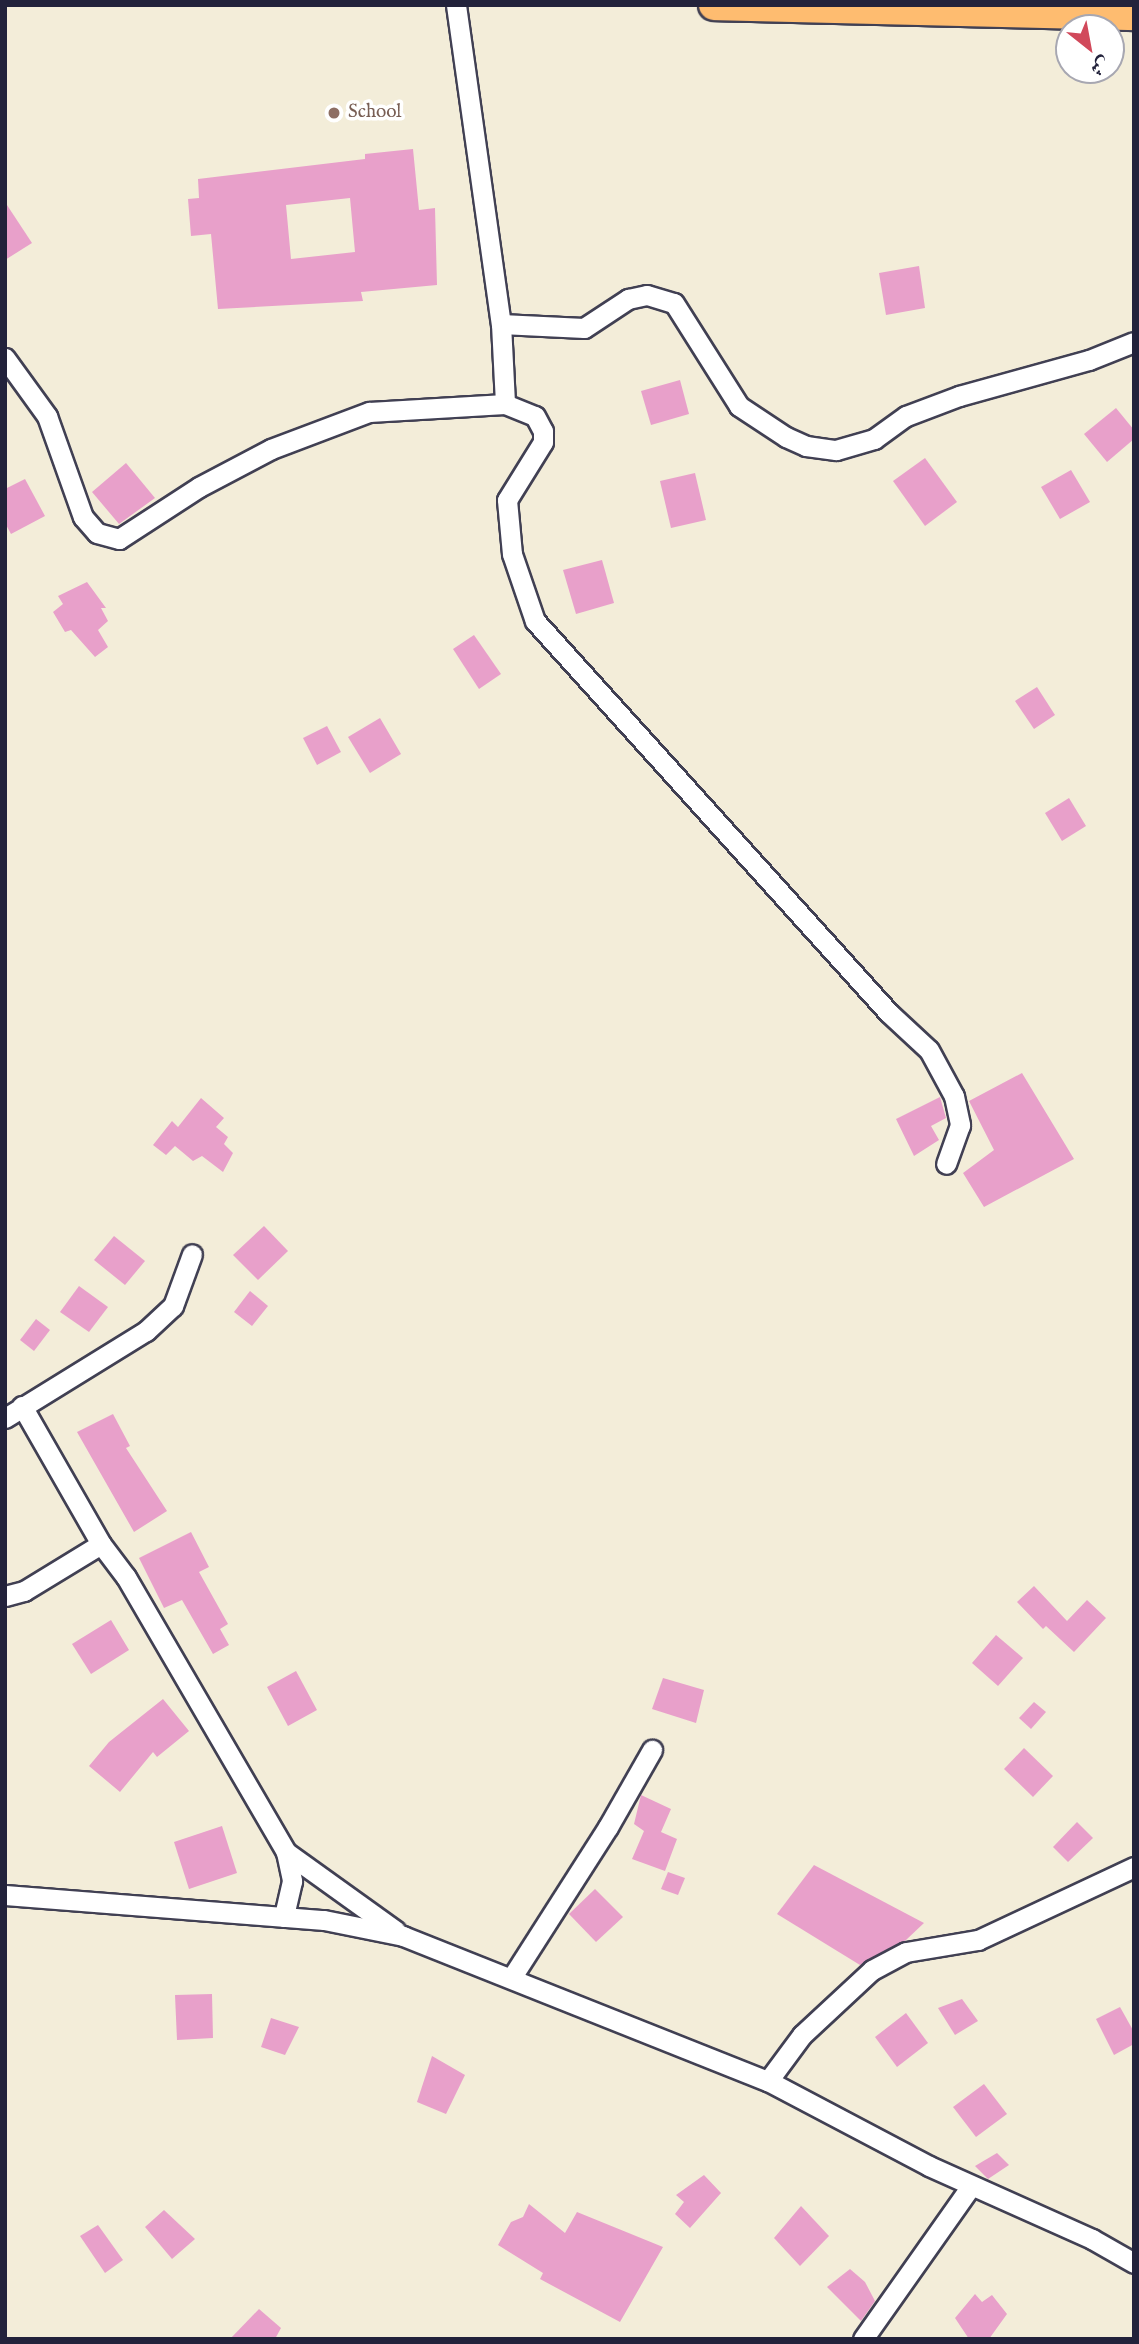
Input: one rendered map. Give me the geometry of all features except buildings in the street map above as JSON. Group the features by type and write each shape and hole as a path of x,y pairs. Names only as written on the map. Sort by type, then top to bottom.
{"main road":[{"path":"714,5 939,8 1134,15"}],"street":[{"path":"456,5 501,324 505,404"},
{"path":"501,324 584,328 628,299 647,295 674,303 738,406 806,446 836,450 874,439 906,416 959,396 1089,360 1134,342"},
{"path":"5,358 47,416 90,528 120,539 199,487 271,449 369,412 505,404 535,416 543,430 543,442 507,500 512,554 535,621 889,1013 929,1050 954,1096 960,1125 946,1164"},
{"path":"5,1418 146,1331 173,1307 192,1254"},
{"path":"22,1406 101,1544 133,1589 286,1852 292,1881 284,1917"},
{"path":"5,1596 24,1591 101,1544"},
{"path":"512,1977 608,1827 652,1750"},
{"path":"286,1852 403,1936"},
{"path":"768,2081 802,2035 872,1970 906,1952 978,1940 1134,1867"},
{"path":"5,1895 284,1917 403,1936 512,1977 768,2081 971,2186 1092,2239 1134,2263"},
{"path":"863,2339 971,2186"}],"place":[{"name":"School","path":"334,113"}]}
